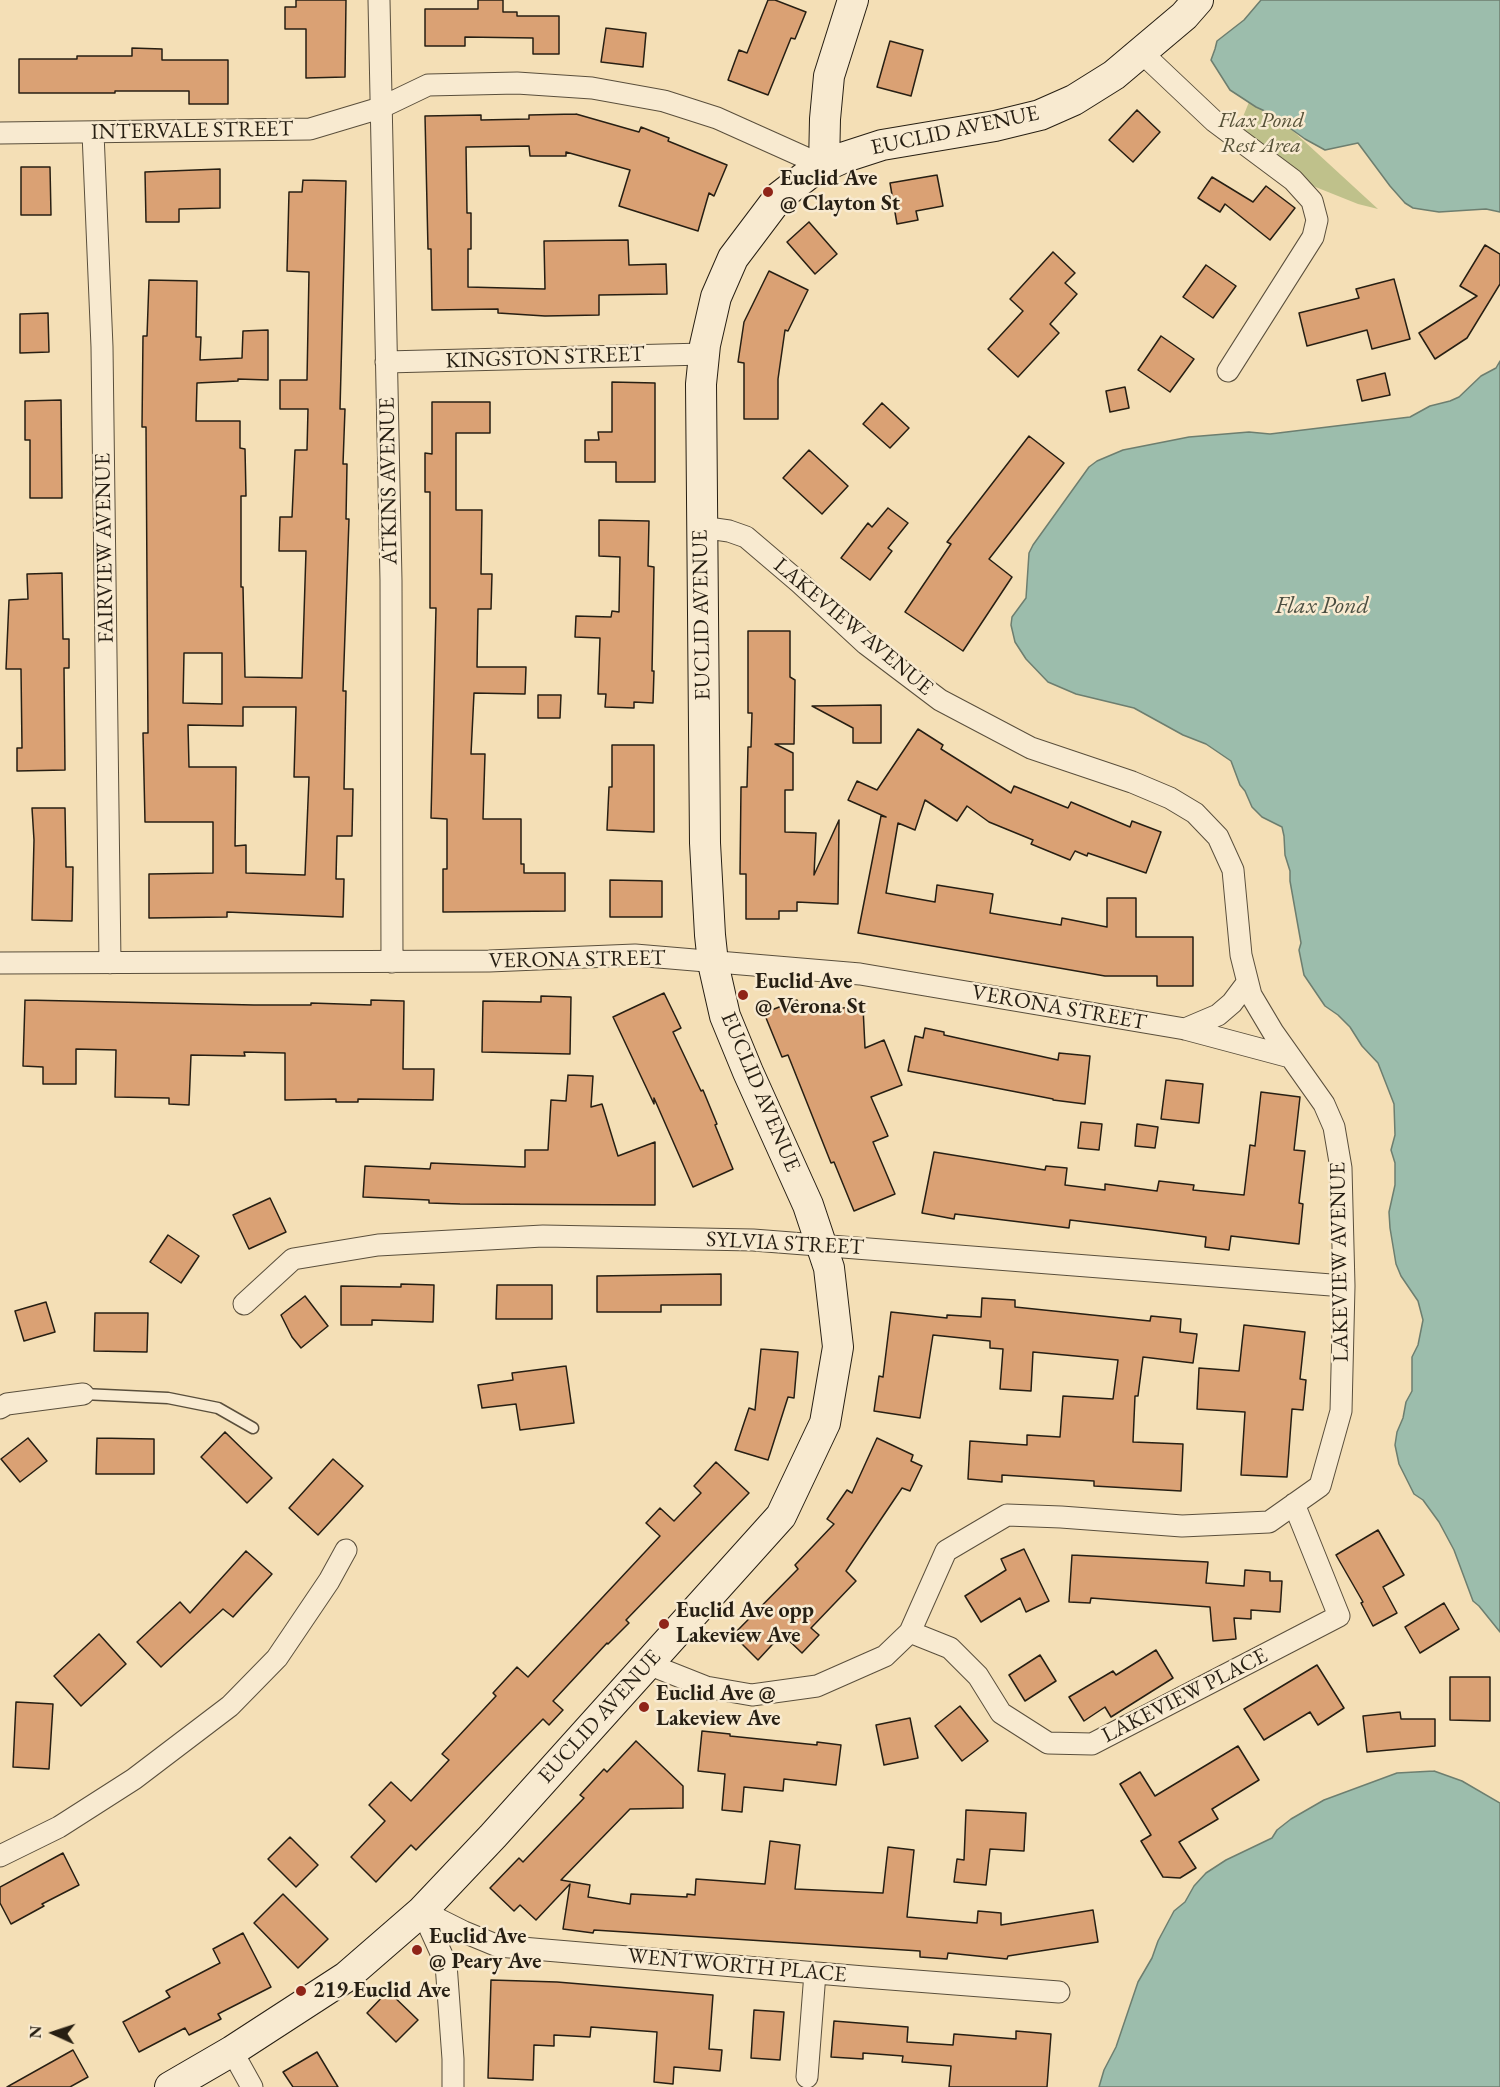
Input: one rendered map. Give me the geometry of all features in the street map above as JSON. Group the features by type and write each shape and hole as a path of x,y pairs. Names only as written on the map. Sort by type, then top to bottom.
{"street":[{"name":"ATKINS AVENUE","path":"379,0 391,580 392,962"},
{"path":"824,166 829,76 853,0"},
{"name":"EUCLID AVENUE","path":"170,2087 232,2051 346,1977 422,1911 781,1516 825,1423 838,1347 829,1268 808,1205 725,1016 713,963 707,900 701,384 704,354 716,297 733,258 779,196 810,173 845,157 882,145 995,126 1040,115 1074,100 1114,75 1184,16 1198,0"},
{"path":"1141,52 1214,121 1293,180 1312,201 1317,220 1313,237 1228,371"},
{"name":"INTERVALE STREET","path":"0,133 310,129 380,108 428,85 517,83 592,88 641,96 688,108 717,118 824,166"},
{"name":"FAIRVIEW AVENUE","path":"93,133 102,347 110,963"},
{"name":"KINGSTON STREET","path":"386,362 704,354"},
{"name":"LAKEVIEW AVENUE","path":"648,1664 706,1688 752,1695 818,1686 885,1656 910,1632 946,1551 1007,1515 1061,1516 1182,1526 1269,1522 1320,1486 1341,1411 1344,1287 1341,1168 1334,1128 1324,1104 1260,1011 1247,983 1238,934 1233,870 1218,837 1195,813 1170,798 1132,782 1031,748 940,700 866,644 746,537 729,531 701,527"},
{"name":"VERONA STREET","path":"0,963 489,961 635,955 860,974 1185,1029 1290,1057"},
{"path":"1185,1029 1218,1015 1232,1003 1247,983"},
{"name":"SYLVIA STREET","path":"244,1304 293,1259 378,1245 543,1236 753,1240 1344,1287"},
{"path":"0,1408 7,1404 83,1394"},
{"name":"LAKEVIEW PLACE","path":"910,1632 950,1648 978,1676 1001,1713 1048,1743 1092,1744 1339,1617 1294,1504"},
{"path":"0,1856 59,1827 134,1779 230,1706 277,1658 329,1581 346,1550"},
{"path":"422,1911 446,1964 453,2087"},
{"name":"WENTWORTH PLACE","path":"422,1911 498,1946 1059,1992"},
{"path":"807,2077 815,1973"},
{"path":"232,2051 252,2087"}],"lane":[{"path":"83,1394 168,1398 218,1408 253,1428"}],"green space":[{"name":"Flax Pond Rest Area","path":"1291,0 1255,96 1378,209 1358,204 1273,170 1233,141"}],"water":[{"path":"1261,0 1500,0 1500,212 1486,209 1439,212 1413,208 1405,203 1390,186 1358,143 1325,150 1230,90 1211,60 1217,41 1244,20"},
{"name":"Flax Pond","path":"1500,361 1500,1632 1473,1601 1454,1550 1439,1522 1423,1500 1414,1494 1399,1464 1395,1445 1397,1432 1406,1402 1412,1391 1412,1357 1418,1345 1423,1320 1418,1301 1401,1276 1396,1264 1390,1228 1389,1212 1395,1185 1395,1163 1391,1150 1395,1135 1394,1104 1378,1063 1362,1046 1350,1027 1325,1006 1304,975 1282,827 1262,817 1252,807 1231,761 1206,744 1183,735 1134,708 1076,694 1048,682 1026,659 1015,642 1011,625 1012,617 1026,598 1029,553 1033,545 1089,467 1097,461 1123,450 1189,437 1249,432 1270,434 1410,417 1430,406 1459,397 1481,376 1496,368"},
{"path":"1434,1771 1462,1781 1500,1803 1500,2087 1099,2087 1104,2070 1116,2047 1138,1982 1152,1958 1158,1941 1174,1911 1185,1902 1194,1886 1206,1873 1226,1860 1272,1838 1277,1830 1291,1819 1324,1800 1397,1773"}],"building":[{"path":"296,0 346,0 345,77 306,78 306,29 285,29 285,7 296,7"},
{"path":"478,0 503,0 503,12 517,12 517,16 559,16 559,54 533,54 533,38 465,37 465,46 425,46 425,9 478,9"},
{"path":"768,0 775,0 806,12 795,39 791,38 768,95 728,80 739,50 747,53"},
{"path":"606,28 646,33 643,67 601,62"},
{"path":"890,41 923,50 911,96 877,87"},
{"path":"132,48 162,49 162,60 228,60 228,104 189,104 189,91 19,93 19,59 132,56"},
{"path":"1137,110 1160,132 1133,162 1109,140"},
{"path":"576,114 639,132 641,127 669,138 668,141 727,165 714,196 709,193 698,231 619,206 630,170 566,152 566,156 530,156 529,146 466,147 467,213 471,213 468,287 545,289 544,241 628,240 629,265 666,264 667,294 599,295 599,315 545,316 498,313 498,309 432,310 425,116 481,115 481,120 529,119 529,115"},
{"path":"21,167 50,167 51,215 21,215"},
{"path":"220,169 220,208 179,209 179,222 146,222 145,172"},
{"path":"937,175 943,206 916,211 918,220 897,224 890,183"},
{"path":"1212,177 1253,202 1266,186 1295,208 1270,240 1225,204 1220,212 1198,198"},
{"path":"303,180 346,181 340,409 345,409 343,464 347,464 346,519 349,519 343,691 346,691 344,789 353,789 352,836 337,836 336,879 344,879 343,917 227,912 227,917 149,918 149,874 213,873 213,822 145,822 143,733 148,733 146,427 142,427 143,336 147,336 149,280 197,281 196,337 201,337 200,360 242,358 243,331 268,330 268,380 238,379 238,381 197,383 196,421 240,421 240,448 245,449 246,496 241,496 241,587 243,587 245,677 302,678 306,551 279,551 280,517 292,517 295,450 307,450 308,409 280,409 280,380 307,380 309,272 287,271 289,192 302,192","holes":["184,653 222,653 222,704 183,703","243,707 296,707 294,777 309,777 305,875 246,873 246,845 235,846 236,767 189,767 188,725 243,726"]},
{"path":"809,222 837,254 815,274 787,242"},
{"path":"1485,245 1500,254 1500,284 1467,338 1435,359 1419,333 1477,296 1460,286"},
{"path":"1053,252 1075,273 1065,283 1077,294 1050,324 1059,333 1018,377 988,349 1023,311 1010,299"},
{"path":"1206,265 1236,286 1213,318 1183,297"},
{"path":"769,271 808,290 788,331 785,330 778,379 778,419 744,419 744,363 738,362 744,322"},
{"path":"1394,279 1410,339 1372,349 1367,330 1307,346 1299,313 1359,298 1356,289"},
{"path":"48,313 49,352 20,353 20,314"},
{"path":"1161,336 1194,359 1170,392 1138,370"},
{"path":"1385,373 1390,395 1362,401 1357,380"},
{"path":"612,382 655,383 655,482 616,482 616,462 585,462 585,440 599,440 598,432 612,432"},
{"path":"1125,387 1129,408 1110,412 1106,391"},
{"path":"61,400 62,498 30,498 30,440 25,440 25,401"},
{"path":"432,402 490,402 490,433 456,433 456,510 482,510 481,574 492,574 491,609 478,609 477,667 526,667 525,694 474,693 471,754 485,754 483,819 521,819 521,864 524,864 524,873 565,873 565,911 443,912 443,869 447,869 447,819 431,818 436,608 430,608 430,492 425,492 425,453 432,454"},
{"path":"882,403 909,428 890,448 863,424"},
{"path":"1029,436 1064,463 989,559 1012,577 963,651 905,612 951,544 947,542"},
{"path":"809,450 848,486 822,514 783,478"},
{"path":"888,508 908,523 888,548 892,551 870,580 841,558 868,523 872,527"},
{"path":"599,520 649,521 648,566 654,567 653,703 634,702 634,708 605,707 606,694 598,694 600,638 575,637 576,616 611,617 612,611 619,612 620,557 599,556"},
{"path":"62,573 63,639 69,639 69,668 64,668 65,770 17,771 17,748 22,748 21,669 6,669 9,600 28,599 27,574"},
{"path":"748,631 790,631 790,677 795,680 794,744 775,744 793,753 793,790 785,790 785,832 816,833 814,875 839,820 838,904 797,902 797,911 779,911 779,919 746,919 746,874 740,874 741,787 747,787 748,747 751,747 752,713 748,713"},
{"path":"538,695 561,695 560,718 538,718"},
{"path":"881,705 881,743 853,743 853,728 812,706"},
{"path":"918,729 943,745 941,749 1011,793 1014,786 1068,808 1071,802 1130,827 1132,821 1161,832 1146,873 1088,853 1087,856 1075,851 1070,860 1031,844 1033,840 989,822 967,806 957,821 925,800 915,830 898,823 886,893 935,902 937,885 993,894 990,913 1061,925 1062,918 1107,927 1107,898 1136,898 1136,937 1193,937 1193,986 1157,986 1157,976 1105,976 858,933 881,816 886,817 848,800 857,781 877,790"},
{"path":"612,745 654,745 654,832 607,830 609,787 612,787"},
{"path":"32,808 65,808 66,867 73,867 72,921 32,920 34,840"},
{"path":"610,880 662,881 662,917 610,917"},
{"path":"664,993 681,1028 673,1032 701,1091 703,1090 733,1169 693,1187 654,1098 654,1104 613,1017"},
{"path":"541,996 571,997 570,1054 482,1052 483,1001 541,1002"},
{"path":"25,1000 254,1005 311,1005 311,1003 371,1005 371,1000 404,1001 403,1069 434,1069 433,1100 358,1099 358,1102 336,1102 336,1099 285,1100 285,1053 244,1052 245,1056 191,1055 189,1105 169,1104 169,1098 115,1097 116,1050 76,1049 76,1084 43,1084 43,1067 23,1066"},
{"path":"797,1000 801,1010 863,1007 865,1048 884,1040 902,1085 871,1097 888,1136 873,1142 895,1194 854,1211 834,1162 831,1163 788,1055 782,1057 764,1013"},
{"path":"925,1028 944,1032 944,1035 1058,1060 1059,1053 1090,1056 1085,1104 1053,1100 908,1071 915,1036 923,1038"},
{"path":"568,1075 593,1076 591,1107 602,1104 618,1156 655,1142 655,1205 460,1204 363,1197 365,1166 430,1169 431,1163 525,1167 525,1150 548,1150 551,1100 566,1101"},
{"path":"1166,1080 1203,1084 1199,1123 1161,1119"},
{"path":"1261,1092 1300,1097 1294,1150 1305,1151 1299,1203 1303,1204 1299,1244 1231,1236 1229,1250 1205,1247 1206,1237 1153,1230 1070,1220 1069,1228 955,1214 954,1219 922,1213 934,1152 1045,1170 1046,1166 1067,1168 1065,1185 1105,1190 1105,1184 1157,1191 1159,1181 1194,1185 1193,1190 1244,1195 1250,1145 1255,1146"},
{"path":"1081,1122 1102,1124 1099,1150 1078,1148"},
{"path":"1137,1124 1158,1127 1155,1148 1135,1146"},
{"path":"270,1198 286,1232 249,1249 233,1215"},
{"path":"168,1235 199,1256 181,1283 150,1262"},
{"path":"721,1274 721,1305 661,1305 661,1312 597,1312 597,1276"},
{"path":"401,1284 434,1285 433,1322 372,1320 372,1325 341,1325 341,1286 401,1287"},
{"path":"497,1285 552,1285 552,1319 496,1319"},
{"path":"305,1296 328,1326 301,1348 292,1337 281,1315"},
{"path":"982,1298 1015,1300 1015,1307 1150,1321 1151,1316 1181,1319 1180,1332 1197,1334 1193,1363 1143,1357 1138,1396 1135,1396 1133,1442 1183,1444 1181,1491 1094,1486 1094,1481 1002,1475 1002,1482 968,1479 970,1441 1027,1445 1027,1435 1060,1437 1063,1396 1113,1399 1118,1360 1033,1352 1031,1391 1000,1389 1003,1349 990,1348 990,1341 933,1335 920,1418 874,1411 879,1376 883,1377 891,1312 947,1318 947,1315 981,1317"},
{"path":"46,1302 55,1332 24,1341 15,1311"},
{"path":"95,1313 148,1313 147,1352 94,1351"},
{"path":"1244,1325 1305,1332 1300,1379 1306,1380 1303,1410 1292,1409 1287,1477 1241,1475 1245,1412 1197,1409 1199,1368 1239,1371"},
{"path":"761,1349 798,1352 794,1398 788,1397 768,1460 735,1450 749,1408 755,1410"},
{"path":"566,1366 574,1423 520,1430 516,1404 482,1408 478,1385 513,1380 512,1373"},
{"path":"225,1432 272,1478 247,1503 201,1457"},
{"path":"28,1438 47,1461 20,1482 1,1459"},
{"path":"97,1438 154,1439 154,1474 96,1474"},
{"path":"877,1438 913,1455 911,1461 922,1466 910,1491 902,1488 846,1571 856,1581 811,1628 819,1635 802,1653 782,1634 758,1660 733,1635 798,1569 795,1565 834,1524 827,1519 847,1490 852,1493"},
{"path":"333,1459 363,1486 318,1535 289,1508"},
{"path":"716,1462 749,1493 626,1620 629,1623 553,1701 563,1710 549,1725 543,1719 416,1850 411,1845 376,1882 351,1857 385,1821 369,1805 391,1782 411,1801 449,1760 442,1754 496,1696 493,1693 517,1667 528,1677 660,1536 646,1523 660,1508 674,1521 701,1493 694,1486"},
{"path":"1378,1530 1404,1575 1383,1587 1397,1613 1373,1626 1361,1603 1363,1602 1336,1555"},
{"path":"1024,1549 1049,1601 1026,1612 1020,1598 981,1622 965,1596 1006,1570 1001,1559"},
{"path":"246,1551 272,1574 233,1617 223,1609 161,1667 137,1642 180,1602 190,1613"},
{"path":"1072,1555 1208,1562 1206,1583 1244,1586 1245,1570 1270,1572 1270,1581 1282,1581 1280,1612 1251,1610 1251,1619 1234,1618 1236,1639 1213,1641 1210,1607 1091,1598 1090,1603 1069,1602"},
{"path":"1444,1603 1459,1629 1420,1653 1405,1627"},
{"path":"99,1634 126,1664 81,1706 54,1676"},
{"path":"1156,1650 1173,1678 1111,1717 1105,1707 1084,1721 1069,1697 1113,1671 1116,1675"},
{"path":"1040,1655 1056,1681 1025,1701 1009,1675"},
{"path":"1317,1665 1344,1708 1318,1725 1310,1712 1264,1740 1244,1709"},
{"path":"1450,1677 1490,1677 1490,1721 1450,1720"},
{"path":"16,1702 53,1704 49,1769 13,1767"},
{"path":"960,1706 988,1741 962,1761 935,1726"},
{"path":"1400,1712 1401,1719 1435,1719 1435,1746 1367,1752 1363,1716"},
{"path":"910,1718 918,1758 884,1765 876,1725"},
{"path":"702,1731 817,1745 817,1742 841,1745 836,1785 784,1779 783,1791 744,1787 742,1812 722,1810 725,1774 698,1771"},
{"path":"636,1741 683,1786 683,1808 630,1809 561,1880 590,1885 588,1897 630,1904 631,1894 687,1897 687,1894 695,1895 696,1879 765,1884 770,1841 800,1845 795,1889 883,1893 888,1847 914,1850 907,1917 977,1923 978,1911 1001,1913 1001,1925 1093,1910 1098,1942 1008,1956 1007,1959 948,1953 947,1959 920,1957 920,1951 594,1930 593,1933 563,1929 570,1884 536,1920 520,1905 514,1911 490,1888 519,1858 523,1862 584,1798 580,1795 604,1769 607,1772"},
{"path":"1238,1746 1259,1780 1212,1809 1218,1819 1179,1842 1196,1868 1180,1878 1163,1877 1141,1841 1151,1835 1120,1784 1140,1772 1155,1796"},
{"path":"966,1810 1026,1813 1024,1851 990,1849 986,1885 954,1882 957,1859 964,1860"},
{"path":"290,1837 318,1865 296,1887 268,1859"},
{"path":"63,1853 79,1885 42,1904 44,1906 11,1924 0,1903 0,1887"},
{"path":"283,1894 328,1939 298,1968 254,1923"},
{"path":"243,1933 271,1987 218,2014 221,2019 189,2035 185,2028 139,2052 123,2022 170,1997 166,1991 220,1963 213,1949"},
{"path":"491,1980 557,1982 713,1995 709,2049 722,2050 720,2071 674,2067 673,2084 654,2082 657,2032 591,2027 590,2037 554,2035 554,2046 534,2045 533,2080 488,2078"},
{"path":"388,1991 418,2020 396,2042 367,2013"},
{"path":"754,2010 784,2012 780,2060 751,2058"},
{"path":"834,2021 908,2027 907,2042 953,2045 954,2034 1016,2039 1016,2031 1051,2034 1047,2087 949,2087 951,2066 902,2062 903,2056 863,2053 863,2059 831,2057"},
{"path":"73,2050 88,2077 70,2087 7,2087"},
{"path":"317,2052 338,2087 293,2087 283,2072"}],"place":[{"name":"Euclid Ave @ Clayton St","path":"768,192"},
{"name":"Euclid Ave @ Verona St","path":"743,995"},
{"name":"Euclid Ave opp Lakeview Ave","path":"664,1624"},
{"name":"Euclid Ave @ Lakeview Ave","path":"644,1707"},
{"name":"Euclid Ave @ Peary Ave","path":"417,1950"},
{"name":"219 Euclid Ave","path":"301,1991"}]}
